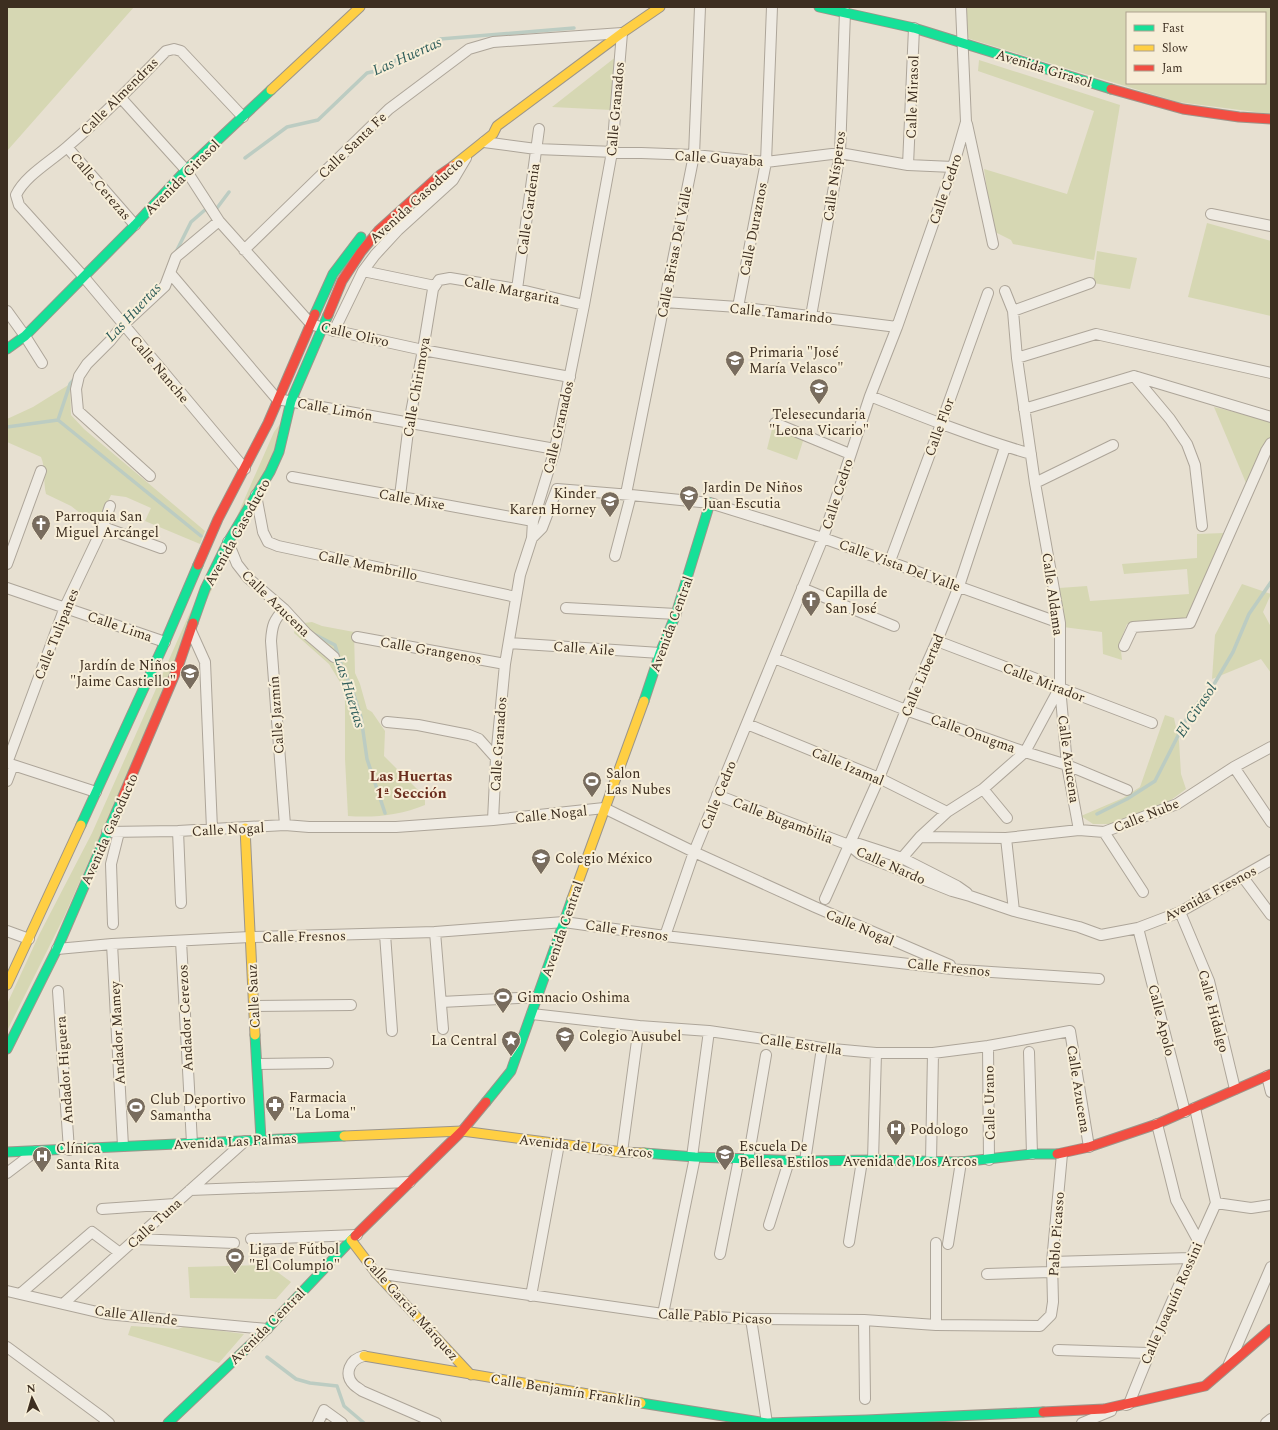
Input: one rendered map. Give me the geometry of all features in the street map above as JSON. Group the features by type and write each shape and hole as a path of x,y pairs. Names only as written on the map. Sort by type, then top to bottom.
{"street":[{"name":"Avenida Girasol","path":"7,349 25,336 135,225 186,170 360,7"},
{"name":"Avenida Gasoducto","path":"7,985 165,642 218,519 268,423 277,399 333,274 370,226 449,157 487,128 497,126 622,33 660,7"},
{"name":"Calle Brisas Del Valle","path":"615,556 629,494 664,302 694,155 700,7"},
{"name":"Calle Duraznos","path":"738,307 766,162 772,7"},
{"name":"Avenida Girasol","path":"820,7 845,12 860,11 1115,90 1183,109 1239,117 1271,119"},
{"name":"Calle Cedro","path":"665,936 694,852 823,538 870,396 897,327 954,167 966,122 961,7"},
{"name":"Calle Nísperos","path":"811,316 840,153 845,12"},
{"name":"Calle Mirasol","path":"908,165 914,28"},
{"name":"Calle Santa Fe","path":"244,250 389,109 468,49 493,42 622,33"},
{"name":"Calle Granados","path":"493,820 496,758 505,664 520,575 532,538 533,521 556,449 584,305 612,152 622,33"},
{"name":"Calle Almendras","path":"16,195 20,185 67,147 121,98 166,51 174,49 181,51 243,117"},
{"name":"Calle Olivo","path":"121,98 186,170 217,218 311,324 334,331 423,350 570,377"},
{"path":"966,122 993,244"},
{"name":"Avenida Gasoducto","path":"7,1049 57,949 140,757 178,667 205,589 228,542 270,472 278,452 291,401 342,281 360,252 379,230 440,175 484,142 493,134 497,126"},
{"name":"Calle Gardenia","path":"517,289 539,129"},
{"name":"Calle Guayaba","path":"484,142 536,148 694,155 766,162 840,153 908,165 954,167"},
{"name":"Calle Cerezas","path":"67,147 135,225"},
{"path":"334,331 363,271 375,255 398,230 453,180 470,153"},
{"name":"Calle Nanche","path":"16,195 19,205 83,276 245,469"},
{"path":"1211,214 1271,226"},
{"path":"150,476 78,411 76,389 79,376 87,364 110,341 121,322 165,286 176,257 217,218"},
{"name":"Calle Margarita","path":"363,271 437,283 450,278 517,289 584,305"},
{"name":"Calle Limón","path":"170,273 277,399 556,449"},
{"name":"Calle Chirimoya","path":"400,496 409,423 433,289 437,283"},
{"path":"1013,311 1090,283"},
{"name":"Calle Aldama","path":"902,858 920,837 947,812 983,789 1025,752 1060,687 1060,623 1035,483 1017,358 1013,311 1005,291"},
{"name":"Calle Flor","path":"890,561 988,293"},
{"name":"Calle Tamarindo","path":"664,302 738,307 897,327"},
{"path":"7,311 42,363"},
{"path":"1017,358 1096,334 1271,373"},
{"path":"1024,409 1134,376 1271,417"},
{"path":"1134,376 1170,419 1187,444 1195,465 1202,526"},
{"path":"870,396 941,424 1006,447 1031,454"},
{"path":"775,423 850,454"},
{"path":"1124,646 1133,627 1190,624 1266,450 1271,443"},
{"path":"1035,483 1114,445"},
{"name":"Calle Libertad","path":"825,899 879,778 906,710 937,641 959,586 1006,447"},
{"path":"7,564 41,472"},
{"name":"Calle Mixe","path":"292,477 533,521"},
{"name":"Calle Vista Del Valle","path":"532,538 542,528 556,489 629,494 710,503 823,538 1060,623"},
{"name":"Calle Membrillo","path":"256,495 263,532 268,542 273,544 516,597"},
{"name":"Avenida Central","path":"168,1423 267,1329 354,1237 462,1131 511,1071 604,808 636,724 660,653 676,614 710,503"},
{"name":"Calle Tulipanes","path":"7,781 9,764 65,607 103,527 110,506"},
{"path":"103,527 161,548"},
{"name":"Calle Azucena","path":"228,542 237,564 248,578 284,608 306,633 334,658"},
{"name":"Calle Lima","path":"7,588 165,642"},
{"path":"802,588 894,626"},
{"name":"Calle Jazmín","path":"284,608 275,620 272,629 271,641 285,825"},
{"path":"566,608 676,614"},
{"path":"191,631 205,662 212,829"},
{"name":"Calle Grangenos","path":"357,637 505,664"},
{"name":"Calle Mirador","path":"937,641 1152,723"},
{"name":"Calle Aile","path":"509,643 660,653"},
{"name":"Calle Onugma","path":"774,658 906,710 1025,752 1067,765 1127,790"},
{"name":"Calle Azucena","path":"1060,687 1067,765 1080,830"},
{"path":"387,722 418,725 469,735 479,739 496,758"},
{"name":"Calle Izamal","path":"747,724 879,778 947,812"},
{"name":"Calle Nube","path":"920,837 1006,838 1080,830 1104,832 1177,804 1234,766 1271,747"},
{"path":"9,764 96,792"},
{"path":"1234,766 1271,822"},
{"path":"983,789 1007,818"},
{"name":"Calle Bugambilia","path":"717,795 849,845"},
{"name":"Calle Nogal","path":"107,832 178,831 285,825 309,827 396,827 493,820 604,808 694,852 815,907 960,970"},
{"name":"Calle Sauz","path":"245,828 261,1139"},
{"path":"178,831 181,903"},
{"path":"113,924 111,864 118,832"},
{"path":"1104,832 1143,892"},
{"path":"1006,838 1014,911"},
{"name":"Calle Nardo","path":"849,845 859,844 902,858 957,886 970,896"},
{"name":"Calle Nardo","path":"849,845 860,854 952,891 1014,911 1079,927 1101,935"},
{"name":"Avenida Fresnos","path":"1101,935 1138,928 1180,912 1271,860"},
{"path":"1242,876 1271,915"},
{"name":"Calle Hidalgo","path":"1180,912 1209,981 1235,1089"},
{"name":"Calle Fresnos","path":"57,949 112,944 250,937 435,932 564,922 665,936 960,970 1099,980"},
{"name":"Calle Apolo","path":"1138,928 1185,1112"},
{"path":"7,931 28,939"},
{"path":"435,932 443,1029"},
{"path":"385,934 392,1031"},
{"name":"Andador Cerezos","path":"181,941 192,1143"},
{"name":"Andador Mamey","path":"112,944 123,1146"},
{"name":"Andador Higuera","path":"58,991 69,1150"},
{"path":"441,1002 538,997"},
{"path":"253,1006 351,1005"},
{"name":"Calle Estrella","path":"532,1014 639,1026 709,1031 822,1048 876,1052 933,1053 988,1046 1070,1031"},
{"path":"622,1152 639,1026"},
{"path":"663,1314 693,1157 709,1031"},
{"name":"Calle Azucena","path":"1070,1031 1089,1147"},
{"name":"Calle Urano","path":"988,1046 989,1160"},
{"path":"805,1162 822,1048"},
{"path":"873,1160 876,1052"},
{"path":"1029,1052 1032,1154"},
{"path":"931,1161 933,1053"},
{"path":"720,1254 744,1160 766,1055"},
{"path":"258,1064 328,1064"},
{"path":"1269,1075 1271,1092"},
{"name":"Avenida de Los Arcos","path":"462,1131 622,1152 693,1157 805,1162 873,1160 961,1162 1032,1154 1062,1154 1089,1147 1157,1124 1269,1075"},
{"path":"1194,1108 1216,1203 1251,1208 1271,1205"},
{"path":"1157,1124 1176,1200 1198,1242"},
{"name":"Avenida Las Palmas","path":"7,1152 261,1139 462,1131"},
{"name":"Calle Tuna","path":"63,1304 245,1141"},
{"path":"531,1296 559,1144"},
{"path":"7,1173 36,1151"},
{"name":"Pablo Picasso","path":"1051,1315 1053,1302 1052,1267 1062,1154"},
{"path":"769,1225 788,1161"},
{"path":"849,1242 862,1161"},
{"path":"948,1244 961,1162"},
{"path":"190,1190 410,1182"},
{"name":"Calle Joaquín Rossini","path":"1129,1404 1148,1353 1216,1203"},
{"path":"102,1209 174,1204"},
{"path":"20,1294 92,1232 120,1253"},
{"path":"251,1239 354,1237"},
{"name":"Calle García Márquez","path":"354,1237 376,1273 471,1375"},
{"path":"136,1239 234,1244"},
{"path":"936,1243 936,1325"},
{"path":"987,1274 1052,1267 1190,1258"},
{"path":"1228,1366 1271,1267"},
{"name":"Calle Pablo Picaso","path":"376,1273 663,1314 751,1319 864,1320 936,1325 1040,1326 1051,1315"},
{"name":"Calle Allende","path":"7,1291 106,1314 267,1329"},
{"path":"751,1319 767,1422 760,1423"},
{"path":"864,1320 865,1398"},
{"name":"Calle Benjamín Franklin","path":"364,1356 471,1375 767,1422 866,1420 1104,1409 1129,1404 1205,1386 1271,1329"},
{"path":"7,1347 108,1423"},
{"path":"1058,1350 1148,1353"},
{"path":"364,1356 357,1358 352,1362 349,1369 350,1379 355,1385 362,1391 436,1423"},
{"path":"1082,1423 1129,1404"},
{"path":"318,1423 324,1410 342,1423"},
{"path":"1266,1423 1271,1419"}],"green space":[{"path":"7,7 134,7 7,151"},
{"path":"967,7 1271,7 1271,114 1178,102 967,37"},
{"path":"617,56 612,110 552,107"},
{"path":"979,60 1120,105 1094,260 1013,244 1011,240 993,231 984,169 1067,194 1094,111 978,71"},
{"path":"1207,223 1271,241 1271,316 1188,297"},
{"path":"1097,251 1137,258 1130,289 1093,283"},
{"path":"70,384 71,415 84,429 205,531 200,544 145,521 151,508 126,497 111,495 97,526 71,506 46,494 41,457 7,442 7,419 33,407"},
{"path":"1214,407 1271,421 1271,440 1246,483"},
{"path":"280,424 269,472 181,653 64,917 7,1031 7,1004 39,935 92,833 187,619 237,516 274,432"},
{"path":"773,425 804,438 797,460 767,449"},
{"path":"1224,533 1186,619 1127,624 1120,642 1122,660 1103,654 1102,632 1063,627 1059,588 1087,586 1090,601 1189,594 1187,569 1124,574 1122,564 1197,558 1197,534"},
{"path":"1242,584 1271,594 1263,612 1271,627 1271,673 1261,659 1212,679 1215,635"},
{"path":"312,622 322,626 354,632 355,673 360,684 367,709 372,712 385,731 384,756 425,797 425,805 388,815 368,817 348,816 345,759 345,699 340,682 329,664 294,633 295,629 304,623"},
{"path":"1165,715 1174,718 1179,741 1181,774 1186,789 1167,803 1139,815 1112,824 1093,824 1081,816 1123,798 1140,787"},
{"name":"Liga de Fútbol \"El Columpio\"","path":"268,1265 291,1282 276,1299 190,1298 188,1267"},
{"path":"131,1326 178,1329 186,1326 244,1334 219,1363 128,1335"}],"waterway":[{"name":"Las Huertas","path":"245,158 287,127 318,120 367,73 380,70 401,57 440,39 574,28"},
{"name":"Las Huertas","path":"176,252 191,222 206,209 217,208 229,192"},
{"name":"Las Huertas","path":"58,420 70,384 76,377"},
{"name":"Las Huertas","path":"7,427 58,420 201,536"},
{"name":"El Girasol","path":"1097,814 1127,799 1155,781 1187,718 1203,696 1213,686 1233,652 1249,614 1271,582"},
{"name":"Las Huertas","path":"310,632 335,645 361,717 367,759 385,813"},
{"path":"267,1357 296,1379 310,1383 337,1386 344,1406 364,1423"}],"traffic: fast":[{"path":"819,7 914,28 1111,89"},
{"path":"7,349 25,336 135,225 186,170 271,90"},
{"path":"315,314 333,274 361,237"},
{"path":"193,623 205,589 228,542 270,472 279,452 291,401 328,315"},
{"path":"644,701 660,653 676,614 710,503"},
{"path":"81,825 165,642 198,565"},
{"path":"7,1049 57,949 121,801"},
{"path":"486,1102 511,1071 572,899"},
{"path":"255,1035 261,1139"},
{"path":"7,1152 344,1136"},
{"path":"644,1153 695,1157 805,1161 873,1160 961,1162 1032,1154 1057,1154"},
{"path":"168,1423 267,1329 355,1236"},
{"path":"641,1403 767,1423 1043,1412"}],"traffic: slow":[{"path":"271,90 360,7"},
{"path":"453,166 493,134 497,126 622,33 660,7"},
{"path":"572,899 644,701"},
{"path":"7,985 81,825"},
{"path":"245,828 255,1035"},
{"path":"344,1136 462,1131 622,1152 644,1153"},
{"path":"351,1240 376,1273 471,1375"},
{"path":"364,1356 641,1403"}],"traffic: jam":[{"path":"1111,89 1183,109 1239,117 1271,119"},
{"path":"328,315 342,281 361,252 379,230 440,175 453,166"},
{"path":"198,565 218,519 268,423 315,314"},
{"path":"121,801 178,667 193,623"},
{"path":"1057,1154 1089,1147 1157,1124 1271,1074"},
{"path":"355,1236 462,1131 486,1102"},
{"path":"1043,1412 1104,1409 1205,1386 1271,1329"}],"place":[{"name":"Primaria \"José María Velasco\"","path":"735,377"},
{"name":"Telesecundaria \"Leona Vicario\"","path":"819,405"},
{"name":"Jardin De Niños Juan Escutia","path":"689,512"},
{"name":"Kinder Karen Horney","path":"610,518"},
{"name":"Parroquia San Miguel Arcángel","path":"41,541"},
{"name":"Capilla de San José","path":"811,617"},
{"name":"Jardín de Niños \"Jaime Castiello\"","path":"190,690"},
{"name":"Salon Las Nubes","path":"592,798"},
{"name":"Colegio México","path":"541,875"},
{"name":"Gimnacio Oshima","path":"503,1014"},
{"name":"Colegio Ausubel","path":"565,1053"},
{"name":"La Central","path":"511,1057"},
{"name":"Farmacia \"La Loma\"","path":"275,1122"},
{"name":"Club Deportivo Samantha","path":"136,1124"},
{"name":"Podologo","path":"896,1146"},
{"name":"Escuela De Bellesa Estilos","path":"725,1171"},
{"name":"Clínica Santa Rita","path":"42,1173"},
{"name":"Liga de Fútbol \"El Columpio\"","path":"235,1274"}],"district":[{"name":"Las Huertas 1ª Sección","path":"411,784"}]}
